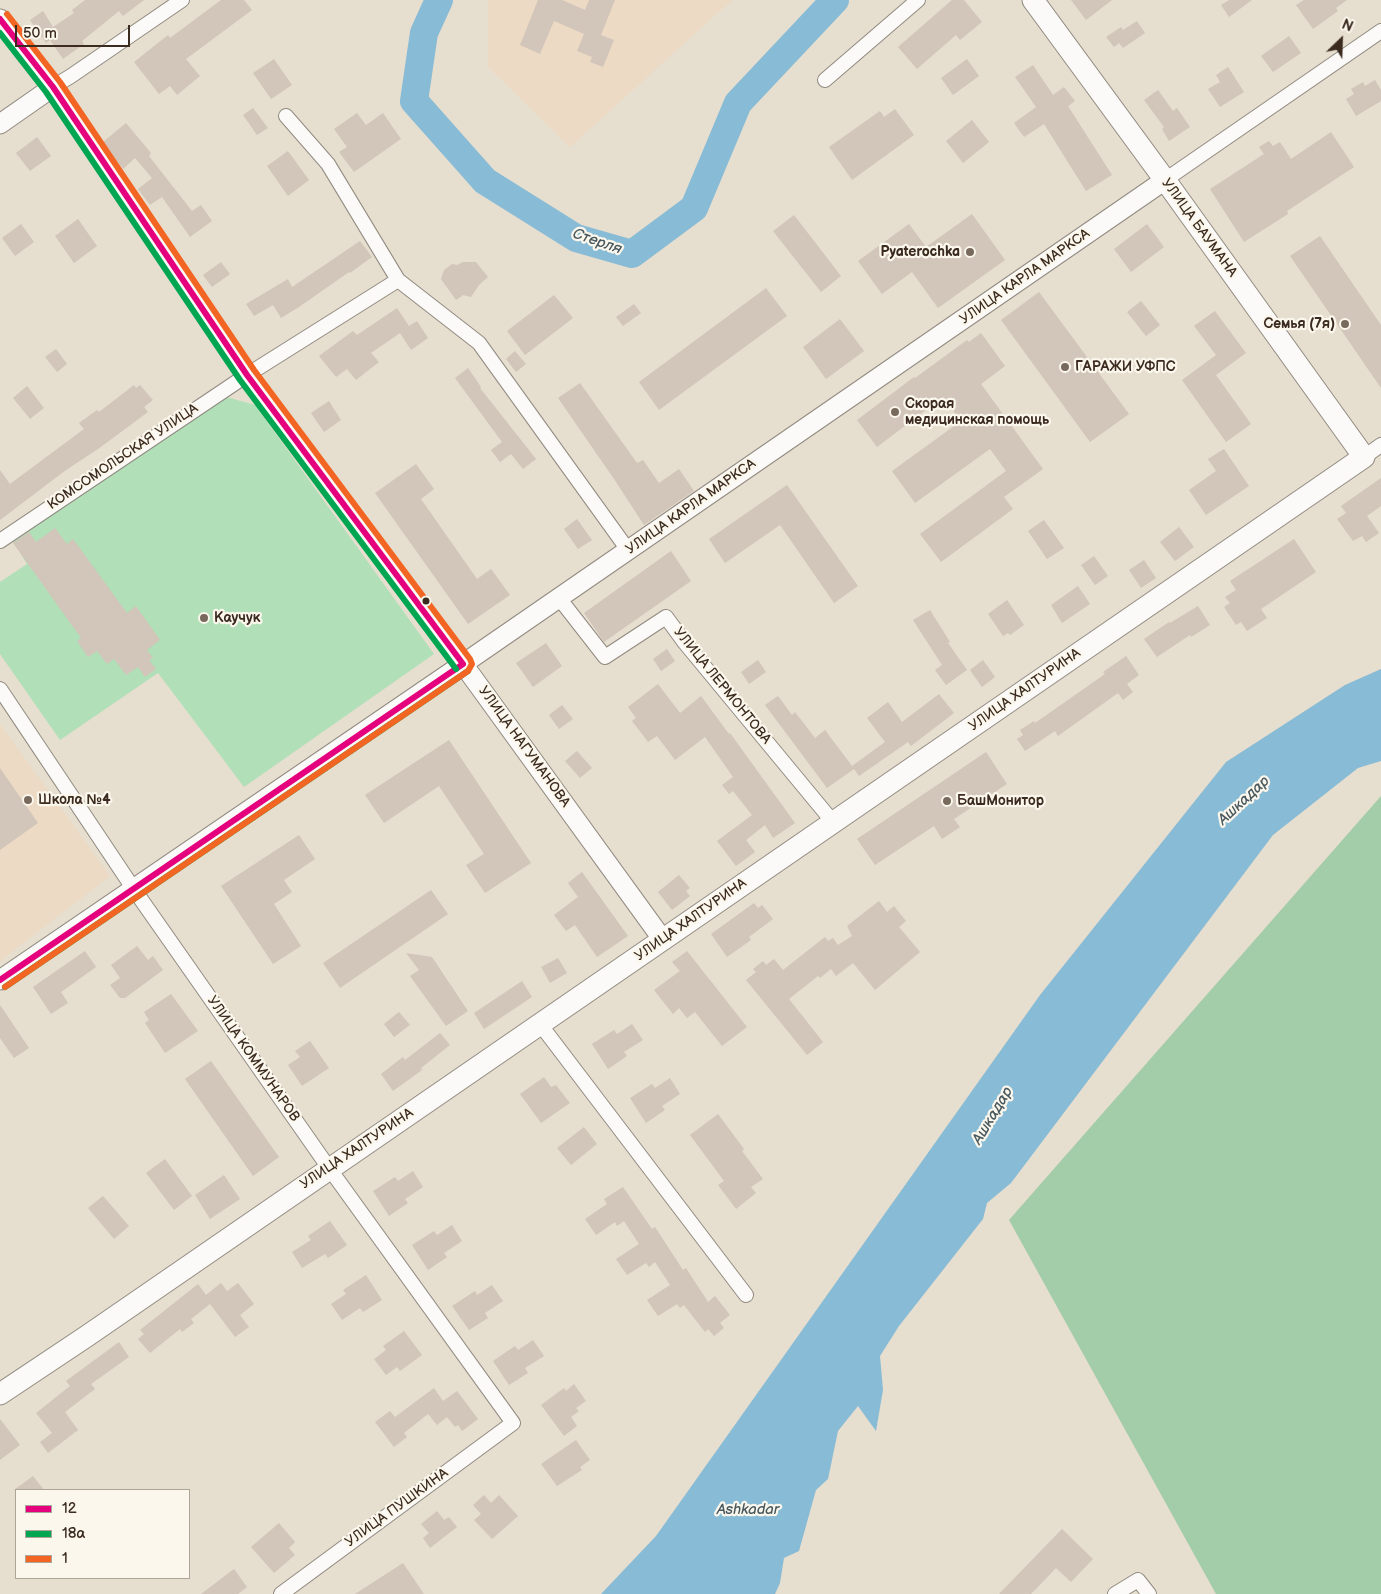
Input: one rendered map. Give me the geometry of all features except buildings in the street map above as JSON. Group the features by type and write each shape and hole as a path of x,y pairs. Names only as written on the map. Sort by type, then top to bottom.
{"main road":[{"name":"УЛИЦА БАУМАНА","path":"1032,0 1165,180 1364,457"},
{"name":"УЛИЦА ХАЛТУРИНА","path":"0,1394 1364,457"}],"street":[{"path":"0,124 182,0"},
{"path":"825,80 918,0"},
{"name":"УЛИЦА НАГУМАНОВА","path":"0,19 53,87 247,375 464,664 663,940"},
{"name":"УЛИЦА КАРЛА МАРКСА","path":"0,980 464,664 1381,31"},
{"path":"286,116 328,164 398,280 479,343 628,550"},
{"path":"247,375 398,280"},
{"name":"КОМСОМОЛЬСКАЯ УЛИЦА","path":"0,541 247,375"},
{"name":"УЛИЦА ХАЛТУРИНА","path":"1364,457 1381,445"},
{"name":"УЛИЦА ЛЕРМОНТОВА","path":"559,598 604,657 666,618 833,822"},
{"name":"УЛИЦА КОММУНАРОВ","path":"0,689 133,888 329,1168 513,1423"},
{"path":"540,1024 746,1295"},
{"name":"УЛИЦА ПУШКИНА","path":"281,1594 513,1423"},
{"path":"1115,1594 1138,1580 1149,1594"}],"shaded area":[{"path":"488,0 732,0 570,147 488,67"},
{"name":"Школа №4","path":"0,724 110,876 0,961"}],"green space":[{"name":"Каучук","path":"223,396 255,405 434,654 244,787 158,673 60,740 0,654 0,582 27,564 12,540"},
{"path":"1381,796 1381,1594 1216,1594 1009,1220"}],"water":[{"name":"Ashkadar","path":"1381,669 1381,761 1358,768 1273,835 1011,1183 987,1203 983,1219 899,1326 880,1356 883,1390 876,1431 858,1406 838,1431 828,1479 816,1490 799,1551 784,1558 780,1583 775,1594 601,1594 656,1536 1040,995 1226,762 1345,685"}],"waterway":[{"name":"Стерля","path":"439,0 424,33 414,101 485,181 576,238 632,254 694,208 738,103 835,0"}],"transit line":[{"name":"1","path":"5,987 468,671 472,664 254,370 60,82 7,14"},
{"name":"12","path":"0,19 53,87 247,375 463,664"},
{"name":"18а","path":"0,33 46,92 240,380 456,669"},
{"name":"12","path":"0,980 463,664"},
{"name":"18а","path":"5,987 468,671"}],"place":[{"name":"Pyaterochka","path":"970,252"},
{"name":"Семья (7я)","path":"1345,324"},
{"name":"ГАРАЖИ УФПС","path":"1065,367"},
{"name":"Скорая медицинская помощь","path":"895,412"},
{"name":"Каучук","path":"204,618"},
{"name":"Школа №4","path":"28,800"},
{"name":"БашМонитор","path":"947,801"}],"water label":[{"name":"Ашкадар","path":"1244,801"},
{"name":"Ашкадар","path":"993,1116"}]}
